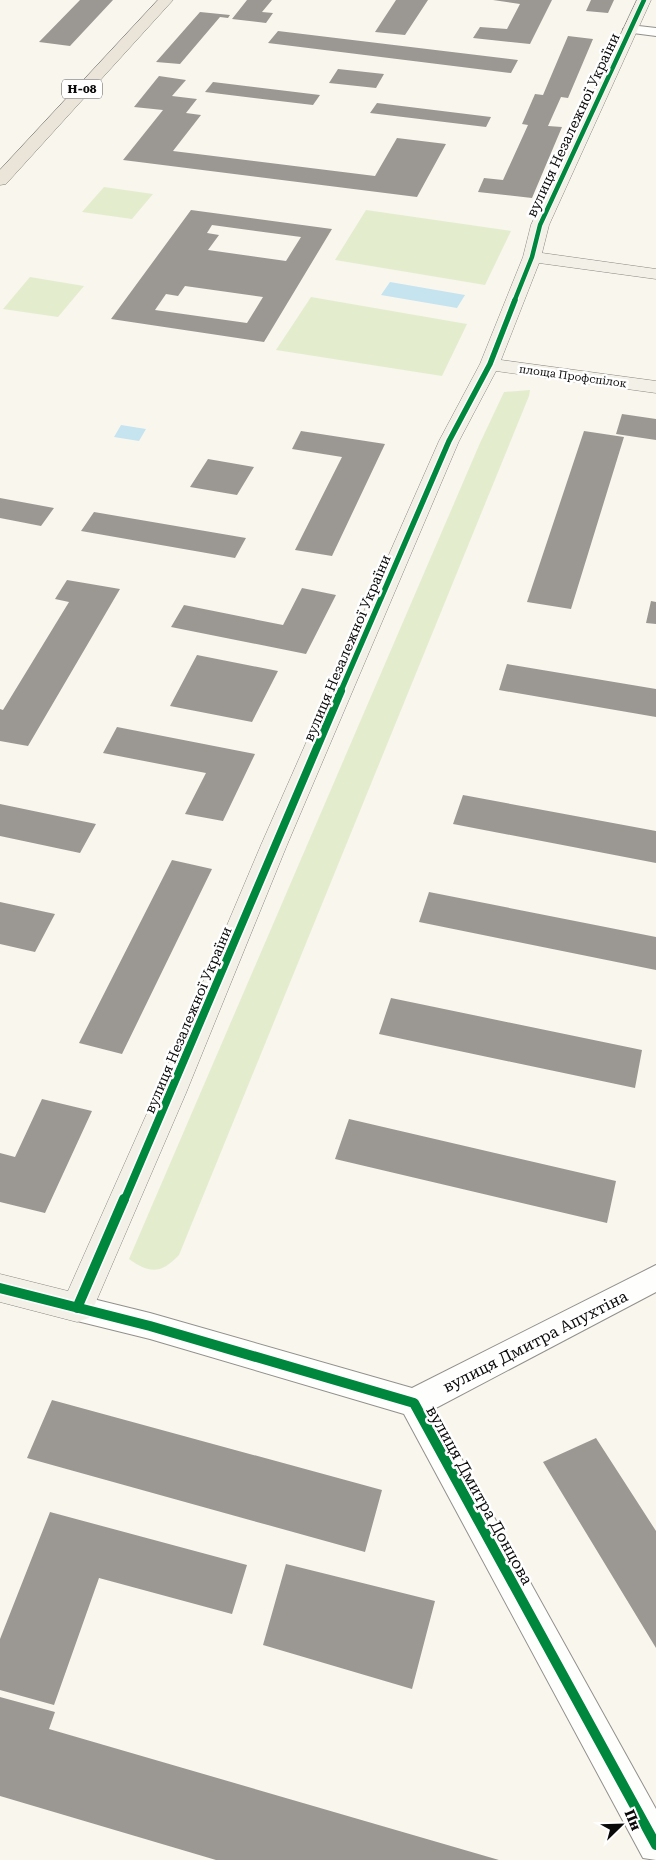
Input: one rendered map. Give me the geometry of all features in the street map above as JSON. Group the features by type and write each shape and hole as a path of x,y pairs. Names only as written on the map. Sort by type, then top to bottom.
{"main road":[{"name":"Н-08","path":"0,180 8,165 166,0"},
{"name":"Н-08","path":"30,124 61,90"}],"street":[{"name":"вулиця Незалежної України","path":"77,1308 171,1093 274,845 449,441 490,364 532,258 540,225 644,0"},
{"path":"630,29 656,32"},
{"path":"532,258 656,274"},
{"name":"площа Профспілок","path":"490,364 656,388"},
{"name":"вулиця Дмитра Апухтіна","path":"414,1403 656,1278"},
{"name":"вулиця Дмитра Донцова","path":"0,1288 150,1326 414,1403 656,1845"}],"green space":[{"path":"104,187 153,194 132,219 82,212"},
{"path":"366,210 511,231 485,285 335,260"},
{"path":"30,277 84,286 58,317 3,309"},
{"path":"311,297 467,324 442,376 276,350"},
{"path":"530,390 179,1255 161,1269 149,1269 136,1264 129,1259 480,443 504,392"}],"water":[{"path":"390,282 465,295 457,308 381,295"},
{"path":"121,425 146,429 139,441 114,437"}],"building":[{"path":"80,0 113,0 70,46 39,42"},
{"path":"247,0 272,0 262,12 273,13 266,23 232,19"},
{"path":"396,0 428,0 405,35 375,32"},
{"path":"493,0 552,0 530,44 473,38 480,27 507,29 520,4"},
{"path":"591,0 614,0 608,13 586,11"},
{"path":"200,12 230,15 228,18 220,17 180,64 156,62"},
{"path":"278,31 518,60 511,73 268,43"},
{"path":"568,36 593,39 568,98 561,97 548,126 562,127 532,198 478,192 484,178 503,180 528,125 522,124 535,94 543,95"},
{"path":"338,69 384,74 376,88 329,83"},
{"path":"159,76 186,80 172,96 197,99 186,113 201,115 173,151 375,176 397,138 446,144 417,197 123,160 163,110 134,107"},
{"path":"213,82 320,95 313,105 205,92"},
{"path":"377,103 491,117 486,127 370,113"},
{"path":"191,210 332,229 264,342 111,319","holes":["212,225 301,237 286,261 208,250 219,235 207,233","185,286 263,297 247,323 155,310 166,294 178,296"]},
{"path":"622,414 656,419 656,440 616,434"},
{"path":"301,431 385,444 332,556 295,550 342,457 292,449"},
{"path":"584,431 624,437 571,609 527,602"},
{"path":"208,459 254,467 237,495 190,487"},
{"path":"0,498 54,508 41,526 0,518"},
{"path":"94,512 246,538 235,558 81,531"},
{"path":"67,580 120,589 28,746 0,741 0,709 3,710 69,602 55,599"},
{"path":"302,588 336,595 306,654 171,627 184,605 283,625"},
{"path":"651,601 656,602 656,624 646,623"},
{"path":"197,655 278,671 252,722 170,706"},
{"path":"507,664 656,689 656,717 499,690"},
{"path":"117,727 255,754 223,821 185,814 206,773 103,753"},
{"path":"463,795 656,831 656,863 453,824"},
{"path":"0,804 96,824 80,853 0,836"},
{"path":"172,860 212,869 122,1054 79,1043"},
{"path":"429,892 656,937 656,970 419,922"},
{"path":"0,902 55,914 35,952 0,944"},
{"path":"391,998 642,1050 635,1088 379,1034"},
{"path":"42,1099 92,1111 45,1213 0,1202 0,1153 15,1157"},
{"path":"349,1119 616,1181 607,1223 335,1159"},
{"path":"52,1400 382,1490 365,1552 27,1458"},
{"path":"596,1438 656,1531 656,1648 543,1462"},
{"path":"50,1512 247,1565 232,1614 99,1578 54,1705 0,1690 0,1639"},
{"path":"286,1564 435,1601 412,1689 263,1645"},
{"path":"0,1697 55,1712 49,1729 499,1860 216,1860 0,1796"}],"cycle path":[{"path":"77,1308 171,1093 274,845 449,441 490,364 532,257 540,225 644,0"},
{"path":"0,1288 150,1326 414,1403 656,1845"}]}
